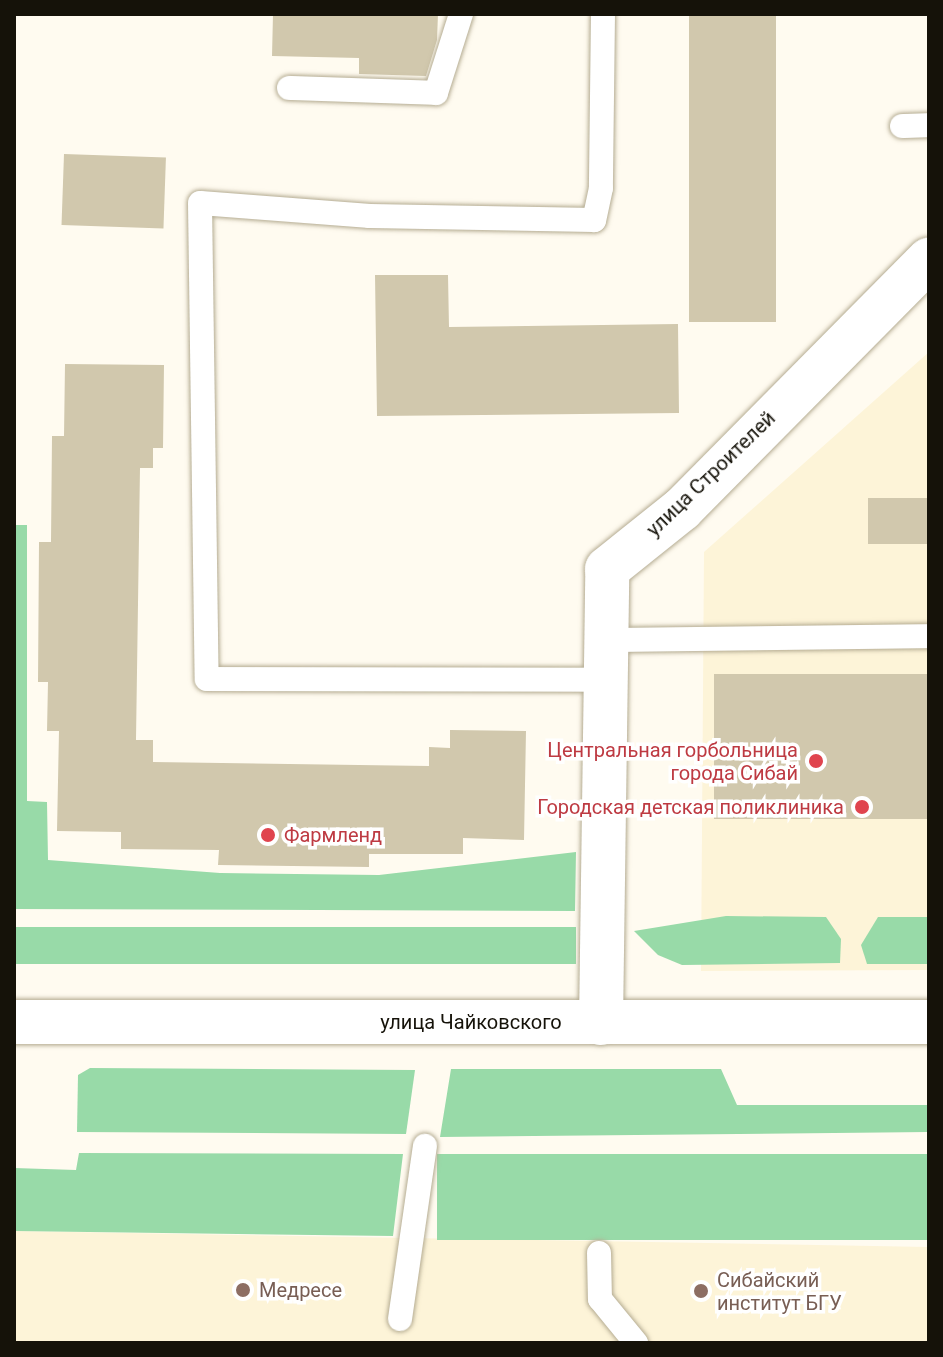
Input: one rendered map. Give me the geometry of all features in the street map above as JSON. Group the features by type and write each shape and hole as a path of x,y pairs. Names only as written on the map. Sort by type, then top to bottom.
{"street":[{"name":"улица Строителей","path":"601,1023 607,569 682,509 929,259"},
{"name":"улица Чайковского","path":"14,1022 929,1022"}],"lane":[{"path":"289,88 436,93 461,14"},
{"path":"603,14 601,188 594,220 370,216 200,203 207,679 606,660 929,636"},
{"path":"902,126 929,125"},
{"path":"400,1319 425,1146"},
{"path":"599,1253 600,1299 636,1343"}],"shaded area":[{"name":"Центральная горбольница города Сибай","path":"929,352 929,970 701,971 704,552"},
{"path":"14,1231 929,1247 927,1343 14,1343"}],"green space":[{"path":"14,525 27,525 27,801 47,802 48,860 220,873 379,875 576,852 575,911 14,909"},
{"path":"726,916 826,917 841,939 840,963 682,965 658,955 634,931"},
{"path":"878,917 929,917 929,964 867,964 861,945"},
{"path":"14,927 576,927 576,964 14,964"},
{"path":"90,1068 415,1070 406,1134 77,1132 78,1075"},
{"path":"451,1069 721,1069 737,1105 929,1105 929,1132 440,1137"},
{"path":"79,1153 403,1154 393,1236 14,1231 14,1168 76,1170"},
{"path":"437,1154 929,1154 929,1240 437,1240"}],"building":[{"path":"273,14 438,14 437,40 426,76 359,74 359,58 272,56"},
{"path":"689,14 776,14 776,322 689,322"},
{"path":"64,154 166,158 163,229 62,225"},
{"path":"375,275 448,275 449,327 678,324 679,413 377,416"},
{"path":"65,364 164,365 163,448 153,448 153,468 140,468 136,740 153,740 153,762 429,766 429,747 450,748 450,730 526,731 524,840 463,838 463,854 369,854 369,867 218,865 219,850 121,849 121,832 57,831 59,731 47,731 48,682 38,682 39,542 51,542 52,436 64,436"},
{"path":"868,498 929,498 929,544 868,544"},
{"path":"714,674 929,674 929,819 714,819"}],"place":[{"name":"Центральная горбольница города Сибай","path":"816,761"},
{"name":"Городская детская поликлиника","path":"862,807"},
{"name":"Фармленд","path":"268,835"},
{"name":"Медресе","path":"243,1290"},
{"name":"Сибайский институт БГУ","path":"701,1291"}]}
